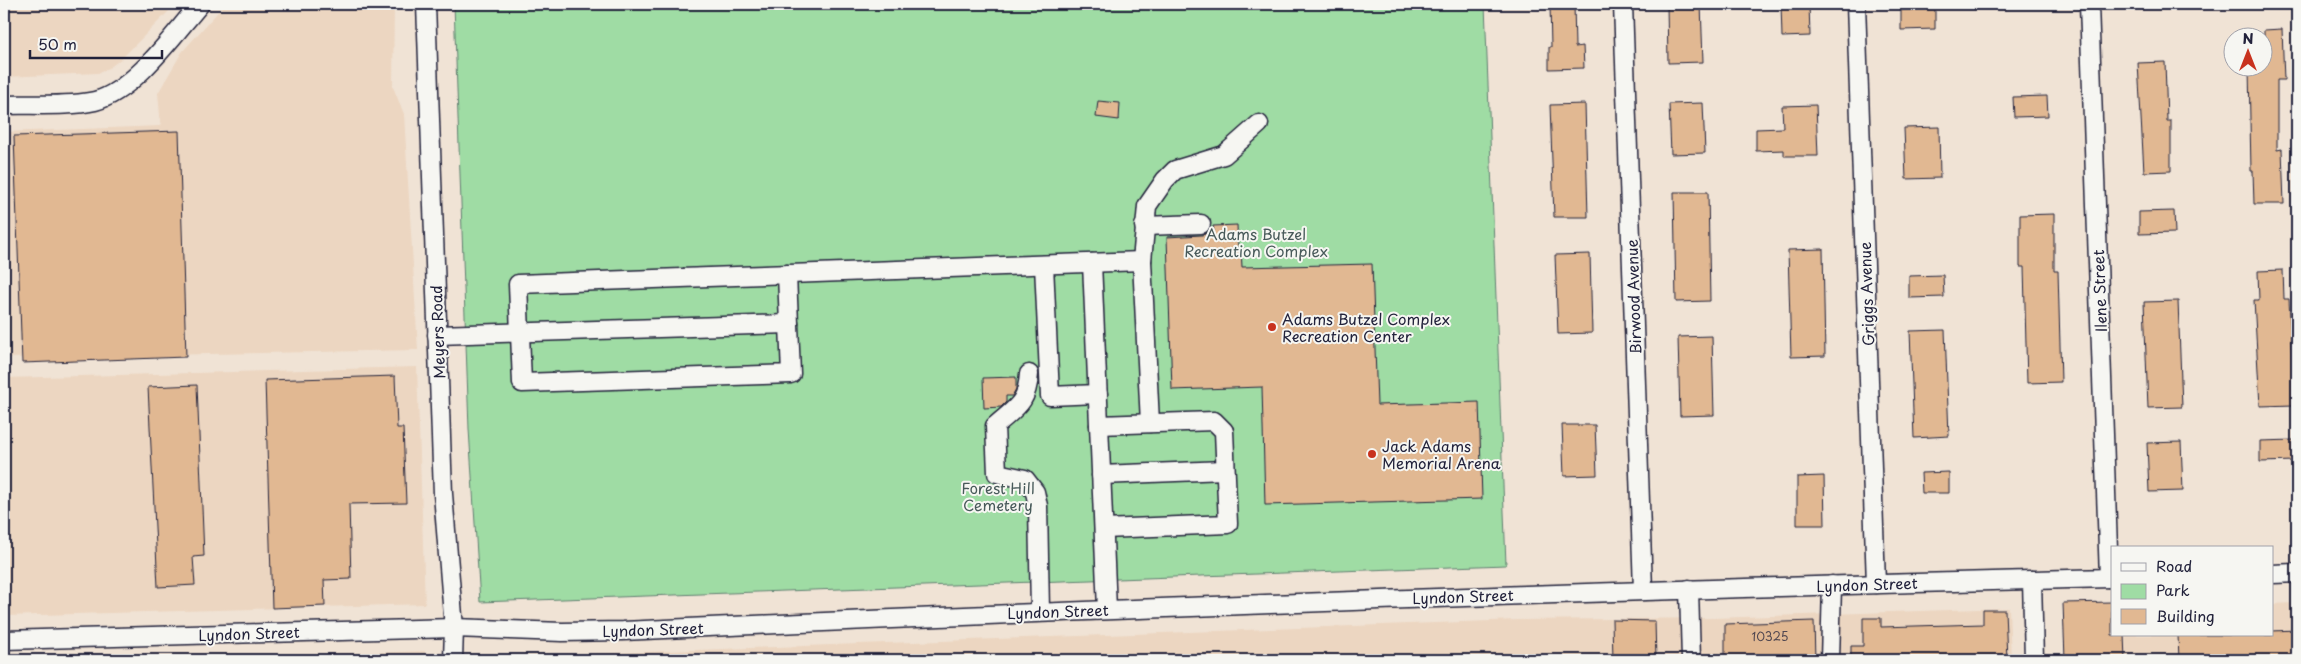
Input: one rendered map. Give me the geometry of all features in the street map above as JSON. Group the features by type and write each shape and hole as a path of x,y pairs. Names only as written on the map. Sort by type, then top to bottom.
{"street":[{"path":"4,105 95,101 116,93 133,79 200,4"},
{"name":"Meyers Road","path":"426,4 443,494 454,628 453,660"},
{"name":"Birwood Avenue","path":"1623,4 1644,590"},
{"name":"Griggs Avenue","path":"1856,4 1876,584"},
{"name":"Ilene Street","path":"2089,4 2111,578"},
{"path":"1150,423 1142,261 1147,206 1165,180 1175,170 1224,155 1259,124"},
{"path":"1144,226 1202,224"},
{"path":"788,274 791,374 522,383 518,284 788,274 1044,265 1142,261"},
{"path":"1092,263 1107,609"},
{"path":"1044,265 1050,396 1098,394"},
{"path":"437,335 789,324"},
{"path":"995,426 1023,402 1028,386 1029,374"},
{"path":"995,408 997,473 1026,479 1035,492 1038,506 1040,611"},
{"path":"1099,425 1214,421 1224,431 1228,524 1104,529"},
{"path":"1101,475 1225,470"},
{"path":"2274,574 2297,573"},
{"name":"Lyndon Street","path":"4,640 454,628 553,632 605,631 1040,611 1644,590 2111,578"},
{"path":"2032,580 2034,660"},
{"path":"1830,660 1832,585"},
{"path":"1689,589 1691,660"}],"shaded area":[{"path":"4,4 176,4 121,59 98,73 4,77"},
{"path":"225,4 394,4 393,87 404,114 418,350 4,358 4,132 161,126 158,93 182,52"},
{"path":"417,367 425,604 4,616 4,378"},
{"path":"2297,603 2297,660 2076,660 2074,608 2111,607 2111,636 2274,636 2274,604"},
{"path":"2009,608 2011,660 479,660 479,658 1518,620 1714,618"},
{"path":"425,651 425,660 134,660"}],"green space":[{"name":"Adams Butzel Recreation Complex","path":"454,4 1485,4 1506,565 480,602 469,429"}],"building":[{"path":"1550,4 1574,4 1575,47 1583,46 1584,68 1549,69 1549,47 1551,47"},
{"path":"1667,4 1701,4 1703,62 1668,63"},
{"path":"1781,4 1809,4 1810,36 1782,37"},
{"path":"1935,9 1935,29 1901,30 1901,10"},
{"path":"2274,29 2282,29 2284,80 2277,80 2277,150 2282,149 2284,204 2254,204 2253,171 2251,171 2249,78 2274,78"},
{"path":"2165,62 2167,121 2171,121 2171,171 2144,172 2138,63"},
{"path":"2047,96 2048,116 2014,117 2013,97"},
{"path":"1098,101 1120,103 1119,120 1096,117"},
{"path":"1703,103 1705,153 1671,154 1669,104"},
{"path":"1585,104 1588,217 1554,217 1550,105"},
{"path":"1816,105 1818,156 1784,156 1784,150 1756,151 1756,129 1783,128 1782,106"},
{"path":"1939,127 1940,178 1906,179 1904,128"},
{"path":"179,131 186,357 22,363 14,136"},
{"path":"1674,192 1708,192 1710,301 1676,302"},
{"path":"2174,211 2175,233 2139,234 2139,212"},
{"path":"2054,214 2054,271 2058,271 2061,382 2027,383 2024,267 2020,267 2020,215"},
{"path":"1237,225 1238,249 1241,249 1242,267 1372,264 1377,405 1479,402 1482,499 1265,505 1262,387 1172,390 1167,237 1202,235 1214,231 1213,226"},
{"path":"1823,249 1825,356 1791,357 1788,250"},
{"path":"1590,254 1592,333 1558,334 1555,255"},
{"path":"2283,270 2284,299 2289,299 2294,405 2260,406 2254,300 2259,300 2258,271"},
{"path":"1943,275 1944,297 1909,298 1909,276"},
{"path":"2178,301 2182,407 2148,408 2144,302"},
{"path":"1945,330 1949,436 1914,438 1910,331"},
{"path":"1712,336 1714,415 1680,416 1678,337"},
{"path":"395,376 397,428 403,428 406,503 349,504 351,579 324,580 325,606 272,608 265,380"},
{"path":"1016,377 1016,389 1012,396 1006,396 1006,402 1001,407 984,408 983,378"},
{"path":"197,385 204,556 193,557 195,585 158,587 148,387"},
{"path":"1562,425 1595,425 1597,475 1564,476"},
{"path":"2294,440 2295,461 2260,462 2260,441"},
{"path":"2181,442 2183,491 2149,492 2147,443"},
{"path":"1949,472 1949,493 1922,493 1921,473"},
{"path":"1824,476 1825,525 1797,525 1797,477"},
{"path":"2111,602 2111,636 2124,636 2125,660 2065,660 2063,603"},
{"path":"1983,610 2005,610 2007,660 1851,660 1851,646 1863,646 1863,618 1881,618 1881,627 1983,624"},
{"path":"1612,620 1655,621 1656,660 1613,660"},
{"path":"1814,621 1815,660 1725,660 1725,624"},
{"path":"2297,630 2297,660 2179,660 2178,636 2274,636 2274,631"}],"place":[{"name":"Adams Butzel Complex Recreation Center","path":"1272,327"},
{"name":"Jack Adams Memorial Arena","path":"1372,454"}],"park label":[{"name":"Forest Hill Cemetery","path":"998,496"}]}
